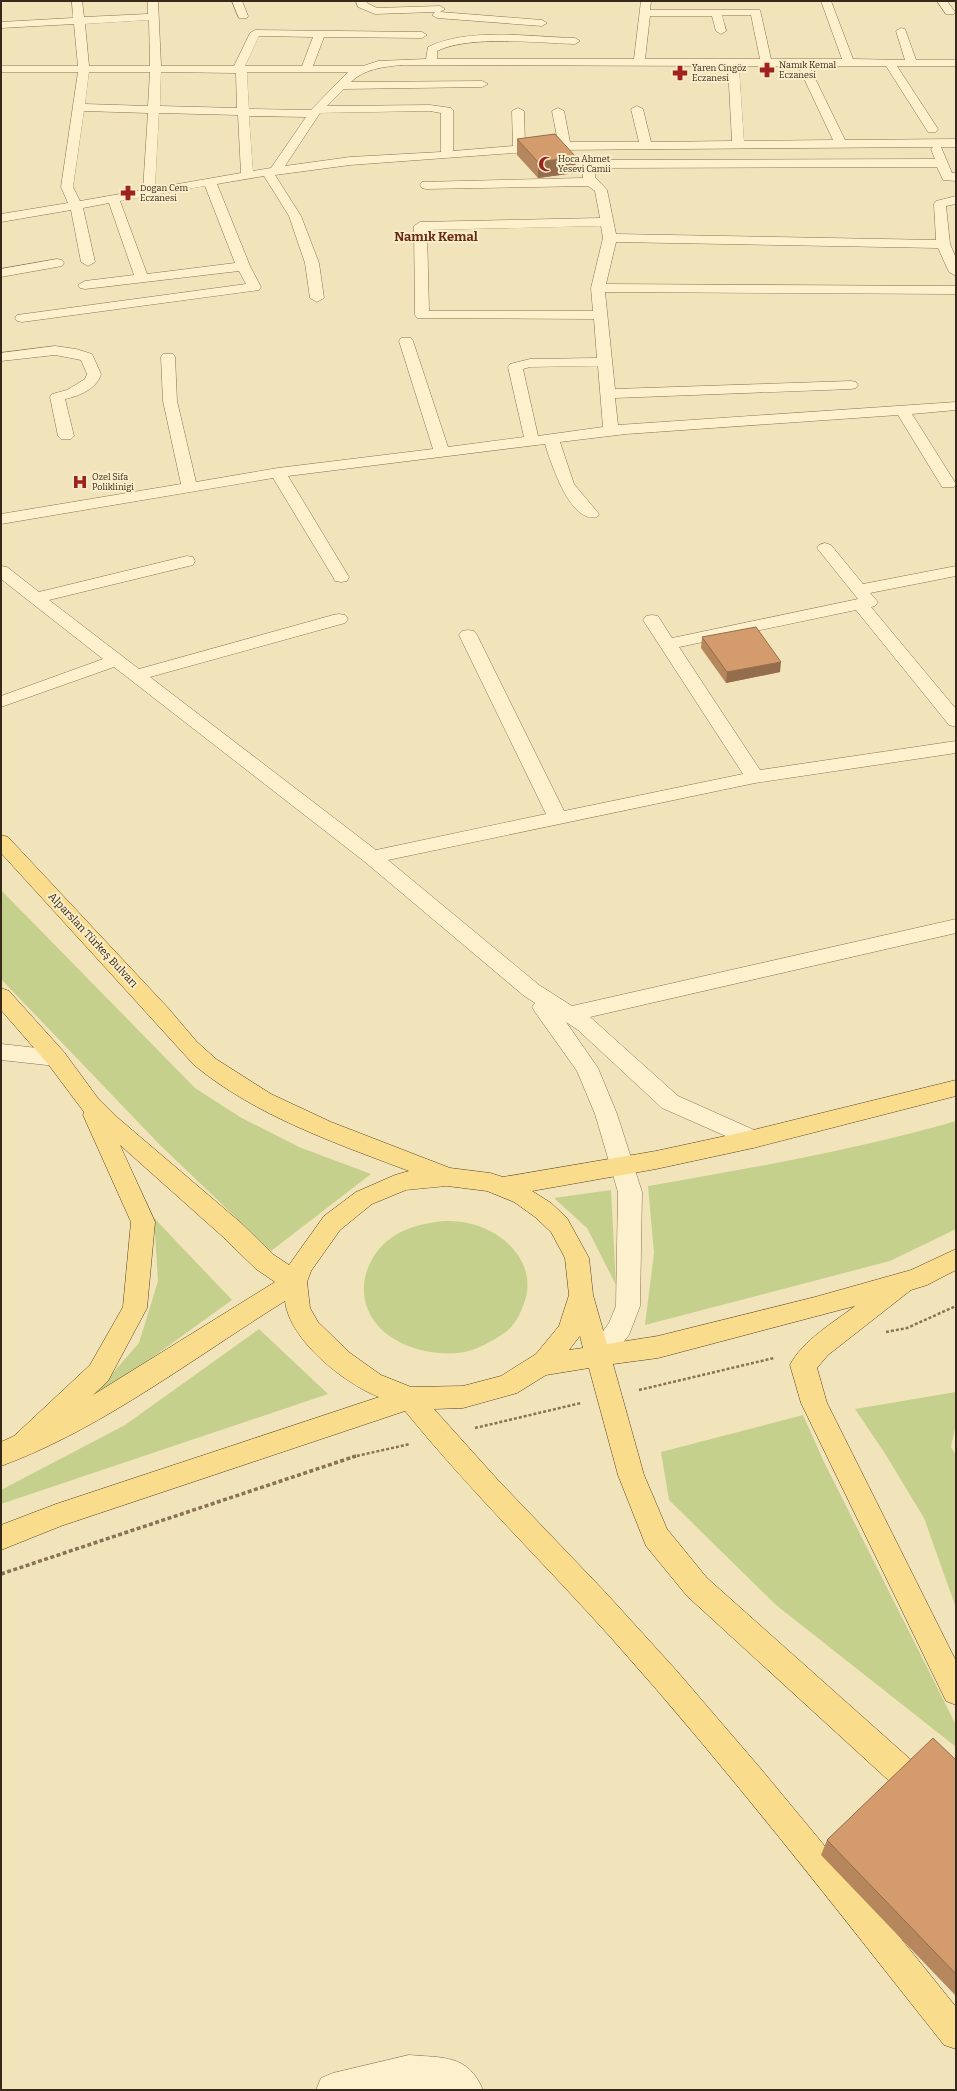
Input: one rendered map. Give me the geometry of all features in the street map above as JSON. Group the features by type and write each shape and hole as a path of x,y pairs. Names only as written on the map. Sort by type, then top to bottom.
{"main road":[{"name":"Alparslan Türkeş Bulvarı","path":"1,842 156,1008 183,1041 207,1065 251,1094 332,1131 447,1176"},
{"path":"1,996 56,1058 89,1103 110,1124 231,1229 265,1262 295,1282"},
{"path":"500,1187 621,1166 753,1139 956,1088"},
{"path":"10,1451 99,1373 135,1308 143,1222 89,1103"},
{"path":"956,1821 697,1587 656,1537 631,1476 581,1295 577,1258 559,1225 543,1210 522,1196 490,1182 447,1176 403,1181 364,1198 332,1223 300,1267 295,1282 298,1308 309,1329 342,1361 372,1383 410,1398 440,1436 628,1638 776,1811 956,2033"},
{"path":"540,1365 658,1348 815,1308 918,1278 956,1259"},
{"path":"10,1451 111,1399 242,1314 295,1282"},
{"path":"902,1283 819,1348 803,1365 814,1403 956,1691"},
{"path":"1,1538 56,1516 410,1398 463,1397 508,1385 545,1362 570,1330 581,1295"}],"street":[{"path":"77,1 84,69 67,187 76,205 88,262"},
{"path":"149,192 155,110 156,69 152,1"},
{"path":"237,1 243,16"},
{"path":"361,1 362,5 375,11 443,6 542,23"},
{"path":"639,62 646,12 646,1"},
{"path":"826,1 848,62"},
{"path":"942,1 950,12"},
{"path":"401,62 443,6"},
{"path":"646,12 756,12 766,62"},
{"path":"716,12 720,31"},
{"path":"1,25 154,17"},
{"path":"573,29 577,62"},
{"path":"901,31 911,62"},
{"path":"247,175 239,70 255,33 422,34"},
{"path":"306,70 320,34"},
{"path":"431,62 432,49 438,44 469,40 575,41"},
{"path":"1,69 306,70 362,69 378,64 401,62 956,63"},
{"path":"732,62 738,145"},
{"path":"802,62 841,145"},
{"path":"889,62 932,128"},
{"path":"271,171 316,112 342,86 362,69"},
{"path":"342,86 482,84"},
{"path":"79,107 155,110 316,112 430,108 447,110 447,155"},
{"path":"637,110 646,146"},
{"path":"518,111 520,149"},
{"path":"558,111 565,146"},
{"path":"935,143 947,177 956,177"},
{"path":"1,218 271,171 350,161 565,146 956,143"},
{"path":"611,431 598,288 610,238 605,222 601,190 590,182 587,175 589,164 942,163"},
{"path":"271,171 295,216 312,263 317,298"},
{"path":"22,318 254,287 243,266 210,182"},
{"path":"426,185 590,182"},
{"path":"113,198 142,279"},
{"path":"955,266 944,244 940,204 956,200"},
{"path":"600,315 422,315 420,226 605,222"},
{"path":"610,238 944,244"},
{"path":"1,273 57,263"},
{"path":"85,285 243,266"},
{"path":"598,288 956,290"},
{"path":"406,340 442,453"},
{"path":"2,353 59,350 78,353 87,357 94,374 92,381 72,393 57,397 66,436"},
{"path":"168,357 170,401 190,488"},
{"path":"532,441 515,367 530,363 605,362"},
{"path":"608,394 851,385"},
{"path":"1,519 278,473 611,431 956,406"},
{"path":"902,409 948,484"},
{"path":"551,439 566,484 575,497 591,514"},
{"path":"278,473 341,577"},
{"path":"825,548 860,597 956,721"},
{"path":"35,598 187,561"},
{"path":"1,571 372,857 560,1016 587,1068 606,1114 630,1192 628,1306 620,1328 598,1356"},
{"path":"668,644 860,597 956,571"},
{"path":"136,675 339,620"},
{"path":"652,620 755,777"},
{"path":"468,635 558,818"},
{"path":"1,702 116,660"},
{"path":"372,857 755,777 956,747"},
{"path":"560,1016 956,926"},
{"path":"560,1016 586,1025 670,1102 753,1139"},
{"path":"1,1052 56,1058"},
{"path":"333,2090 409,2072 452,2075 466,2090"}],"path":[{"path":"884,1333 907,1328 956,1306"},
{"path":"1,1574 345,1459"}],"green space":[{"path":"1,890 195,1088 240,1117 299,1147 371,1174 271,1251 159,1144 1,979"},
{"path":"956,1121 956,1229 890,1261 645,1325 654,1253 648,1186 842,1150"},
{"path":"611,1190 616,1285 587,1228 554,1198"},
{"path":"154,1218 232,1300 82,1408 139,1343 158,1281"},
{"path":"443,1221 461,1222 480,1226 503,1239 513,1248 520,1259 525,1271 527,1283 526,1297 523,1306 517,1320 511,1328 484,1345 458,1353 432,1352 406,1345 394,1339 383,1331 375,1321 368,1310 365,1299 364,1288 368,1267 373,1257 388,1240 402,1231 419,1225"},
{"path":"259,1329 328,1394 1,1504 1,1490 125,1425"},
{"path":"956,1392 956,1423 951,1447 956,1455 956,1608 924,1518 884,1452 855,1409"},
{"path":"803,1415 824,1462 956,1725 956,1747 776,1605 669,1500 661,1452"}],"building":[{"path":"555,134 576,157 538,162 517,139"},
{"path":"756,627 781,662 727,672 702,637"},
{"path":"933,1738 956,1760 956,1974 827,1840"}],"place":[{"name":"Namık Kemal Eczanesi","path":"767,70"},
{"name":"Yaren Cingöz Eczanesi","path":"680,73"},
{"name":"Hoca Ahmet Yesevi Camii","path":"546,164"},
{"name":"Dogan Cem Eczanesi","path":"128,193"},
{"name":"Ozel Sifa Poliklinigi","path":"80,482"}],"district":[{"name":"Namık Kemal","path":"436,236"}]}
